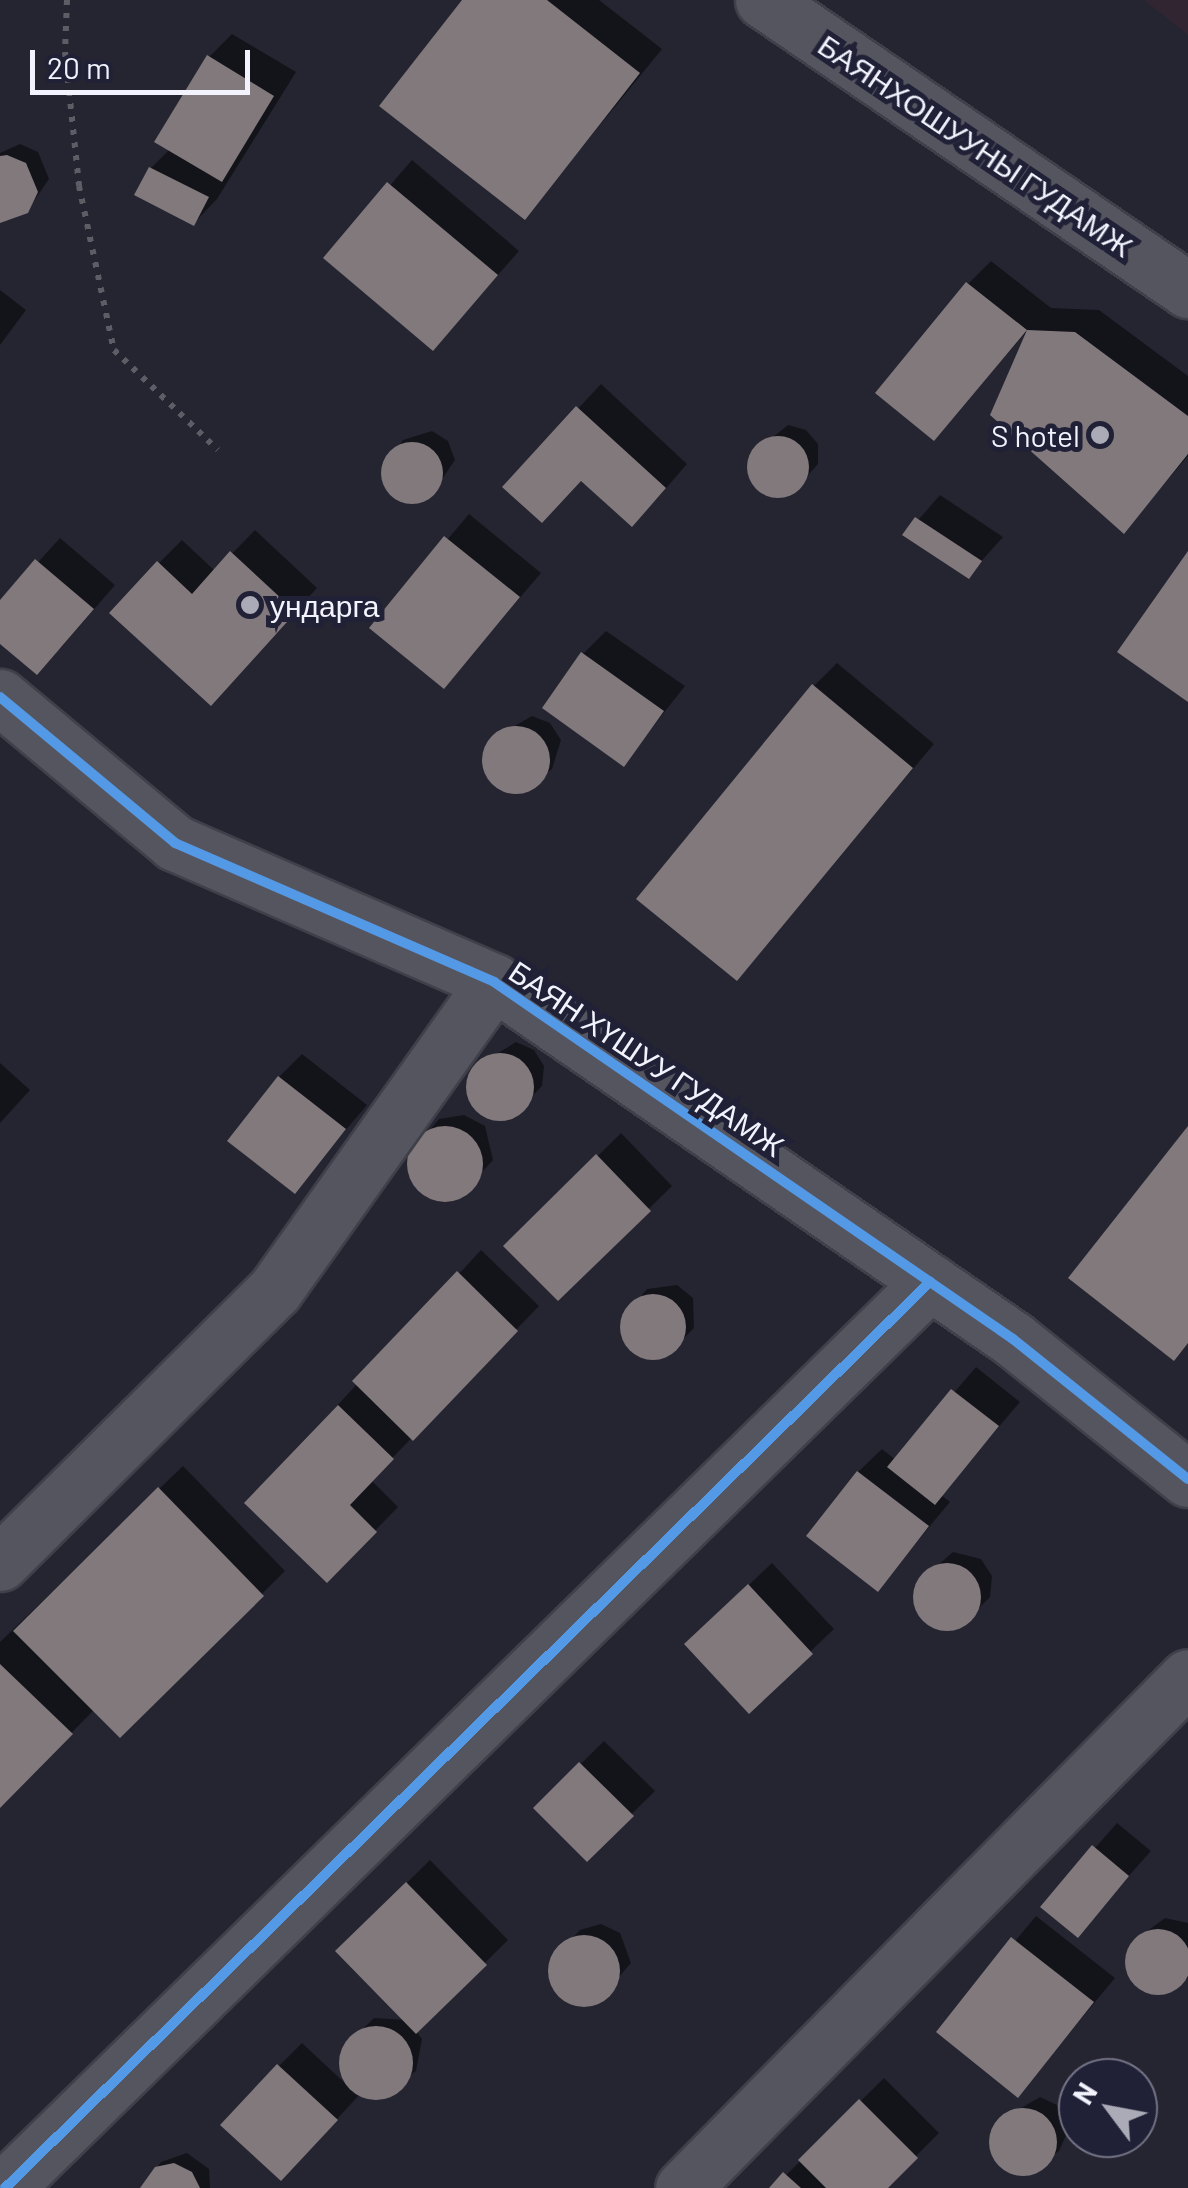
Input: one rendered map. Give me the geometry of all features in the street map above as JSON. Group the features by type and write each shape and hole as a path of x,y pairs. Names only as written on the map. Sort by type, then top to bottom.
{"street":[{"name":"БАЯНХОШУУНЫ ГУДАМЖ","path":"763,0 1188,290"},
{"name":"БАЯН ХҮШУУ ГУДАМЖ","path":"0,698 176,842 494,982 1013,1338 1188,1478"},
{"path":"0,1563 275,1290 494,982"},
{"path":"5,2188 930,1282"},
{"path":"683,2188 1188,1678"}],"path":[{"path":"67,0 65,52 79,186 114,350 218,450"}],"shaded area":[{"path":"1144,0 1188,0 1188,35"}],"building":[{"path":"462,0 547,0 640,73 525,220 379,106"},
{"path":"207,55 274,96 222,182 154,142"},
{"path":"0,156 26,163 38,192 28,213 0,223"},
{"path":"149,167 209,197 194,226 134,195"},
{"path":"387,182 498,275 433,351 323,258"},
{"path":"966,282 1027,330 934,441 875,393"},
{"name":"S hotel","path":"1027,330 1075,332 1188,416 1188,454 1124,534 990,415"},
{"path":"576,406 666,488 632,527 581,481 542,523 502,487"},
{"path":"778,436 800,445 809,467 800,489 778,498 756,489 747,467 756,445"},
{"path":"412,442 434,451 443,473 434,495 412,504 390,495 381,473 390,451"},
{"path":"915,517 982,561 969,579 902,535"},
{"path":"444,536 520,597 444,689 369,628"},
{"path":"230,551 296,612 211,706 109,613 157,561 192,594"},
{"path":"1188,551 1188,702 1117,652"},
{"path":"35,559 94,609 37,675 0,644 0,600"},
{"path":"581,652 664,711 624,767 542,708"},
{"path":"812,684 913,768 737,981 636,899"},
{"path":"516,726 540,736 550,760 540,784 516,794 492,784 482,760 492,736"},
{"path":"500,1053 524,1063 534,1087 524,1111 500,1121 476,1111 466,1087 476,1063"},
{"path":"278,1076 346,1129 295,1194 227,1141"},
{"path":"445,1126 460,1128 472,1137 481,1149 481,1179 472,1191 460,1200 445,1202 430,1200 418,1191 409,1179 407,1164 409,1149 418,1137 430,1128"},
{"path":"1188,1126 1188,1343 1174,1361 1068,1278"},
{"path":"596,1154 651,1211 558,1301 503,1246"},
{"path":"457,1271 518,1331 413,1441 352,1381"},
{"path":"653,1294 677,1303 686,1327 677,1351 653,1360 629,1351 620,1327 629,1303"},
{"path":"951,1389 999,1426 935,1505 887,1467"},
{"path":"338,1405 394,1459 350,1505 377,1532 327,1583 244,1503"},
{"path":"857,1471 929,1526 878,1592 806,1536"},
{"path":"158,1487 264,1596 120,1738 13,1631"},
{"path":"947,1563 971,1573 981,1597 971,1621 947,1631 923,1621 913,1597 923,1573"},
{"path":"748,1584 813,1654 749,1714 684,1644"},
{"path":"0,1664 73,1734 0,1808"},
{"path":"579,1762 634,1816 587,1862 533,1808"},
{"path":"1092,1845 1129,1876 1078,1938 1040,1907"},
{"path":"406,1882 487,1965 416,2034 335,1951"},
{"path":"1158,1929 1171,1931 1181,1939 1189,1949 1189,1975 1181,1985 1171,1993 1158,1995 1145,1993 1135,1985 1127,1975 1125,1962 1127,1949 1135,1939 1145,1931"},
{"path":"584,1935 609,1946 620,1971 609,1996 584,2007 559,1996 548,1971 559,1946"},
{"path":"1011,1937 1094,2002 1018,2098 936,2032"},
{"path":"376,2026 402,2037 413,2063 402,2089 376,2100 350,2089 339,2063 350,2037"},
{"path":"277,2064 338,2120 281,2181 220,2125"},
{"path":"859,2099 918,2158 888,2188 826,2188 798,2160"},
{"path":"1023,2108 1047,2118 1057,2142 1047,2166 1023,2176 999,2166 989,2142 999,2118"},
{"path":"174,2163 192,2172 200,2188 140,2188 155,2167"},
{"path":"783,2172 801,2188 769,2188"}],"cycle path":[{"path":"0,697 175,843 494,982 1013,1339 1188,1479"},
{"path":"5,2188 930,1282"}],"place":[{"name":"S hotel","path":"1100,435"},
{"name":"ундарга","path":"250,605"}]}
